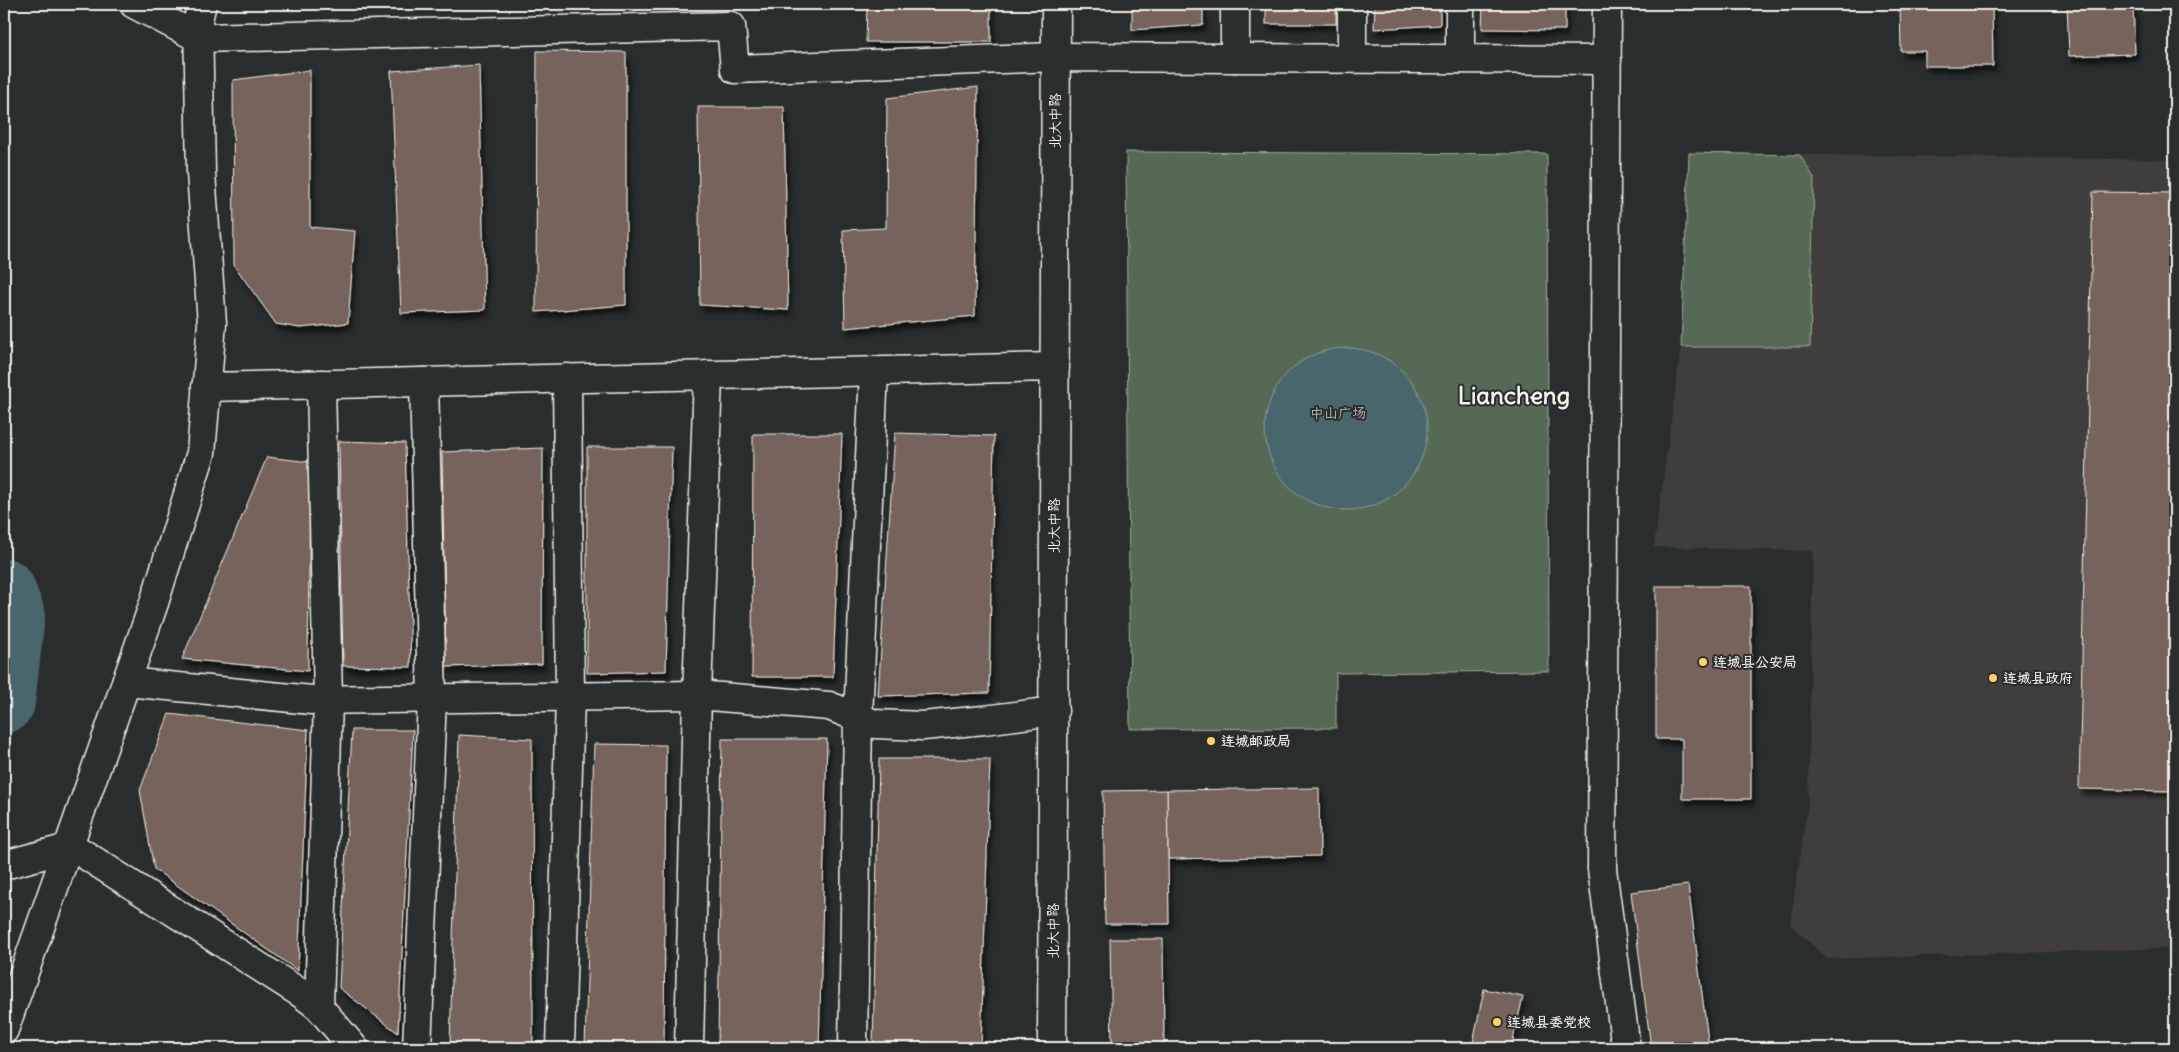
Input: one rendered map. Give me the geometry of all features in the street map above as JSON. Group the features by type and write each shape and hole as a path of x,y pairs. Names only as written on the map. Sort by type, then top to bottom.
{"street":[{"path":"134,4 198,38 731,26 735,69 1056,57 1607,60"},
{"path":"4,1030 154,603 201,453 212,323 201,173 198,20 202,4"},
{"name":"北大中路","path":"1052,1048 1056,4"},
{"path":"1235,4 1235,58"},
{"path":"1352,4 1352,58"},
{"path":"1460,4 1460,59"},
{"path":"1607,4 1602,869 1626,1048"},
{"path":"206,387 1055,368"},
{"path":"853,1048 858,717 874,371"},
{"path":"689,1048 697,695 708,375"},
{"path":"560,1048 570,697 567,378"},
{"path":"418,1048 432,699 424,382"},
{"path":"319,1007 328,700 321,384"},
{"path":"126,682 312,700 697,695 829,706 875,724 923,726 1054,711"},
{"path":"4,865 68,848 79,851 319,1007 354,1048"}],"shaded area":[{"name":"连城县政府","path":"1689,153 2175,160 2175,948 1827,959 1790,924 1808,805 1813,551 1654,547 1681,347"}],"green space":[{"name":"中山广场","path":"1126,152 1547,154 1549,671 1336,673 1336,728 1130,729"},
{"path":"1689,153 1800,155 1814,178 1810,347 1681,347"}],"water":[{"path":"1346,348 1377,354 1403,372 1421,398 1427,429 1421,460 1403,486 1377,504 1346,510 1315,504 1289,486 1271,460 1265,429 1271,398 1289,372 1315,354"}],"building":[{"path":"867,4 991,4 991,42 866,42"},
{"path":"1132,4 1203,4 1203,25 1132,30"},
{"path":"1266,4 1336,4 1336,24 1266,24"},
{"path":"1375,4 1440,4 1440,25 1374,29"},
{"path":"1483,4 1565,4 1565,30 1482,29"},
{"path":"1900,4 1992,4 1993,66 1925,66 1925,51 1901,51"},
{"path":"2067,4 2133,4 2135,54 2069,56"},
{"path":"537,51 626,52 626,305 536,312"},
{"path":"479,65 485,310 401,313 391,71"},
{"path":"310,70 310,227 355,231 348,323 300,328 276,324 234,265 233,80"},
{"path":"978,87 975,316 845,328 843,230 886,228 887,98"},
{"path":"698,107 784,107 788,310 700,305"},
{"path":"2093,192 2175,193 2175,592 2172,743 2175,743 2175,776 2171,776 2171,791 2079,789"},
{"path":"895,433 994,436 989,693 878,696"},
{"path":"753,434 842,434 833,677 752,677"},
{"path":"339,441 405,443 411,667 343,666"},
{"path":"587,447 672,447 666,671 587,673"},
{"path":"543,448 542,664 446,667 442,452"},
{"path":"267,457 310,462 308,671 182,659"},
{"name":"连城县公安局","path":"1656,586 1751,586 1751,799 1682,799 1682,739 1656,739"},
{"path":"169,714 308,730 298,971 154,869 140,790"},
{"path":"352,730 413,730 398,1033 339,988"},
{"path":"459,735 532,739 533,1048 463,1048 450,1046"},
{"path":"722,739 827,739 819,1048 718,1048"},
{"path":"594,744 666,745 664,1048 585,1048"},
{"path":"879,759 990,759 981,1048 873,1048"},
{"path":"1319,788 1320,856 1168,859 1167,790"},
{"path":"1167,790 1169,924 1105,924 1103,791"},
{"path":"1688,885 1709,1048 1651,1048 1631,892"},
{"path":"1110,939 1163,939 1164,1048 1112,1048"},
{"name":"连城县委党校","path":"1484,989 1523,997 1511,1048 1472,1048"}],"waterway":[{"path":"4,589 14,615 4,702"}],"place":[{"name":"连城县公安局","path":"1703,662"},
{"name":"连城县政府","path":"1993,678"},
{"name":"连城邮政局","path":"1211,741"},
{"name":"连城县委党校","path":"1497,1022"}],"district":[{"name":"Liancheng","path":"1514,396"}]}
